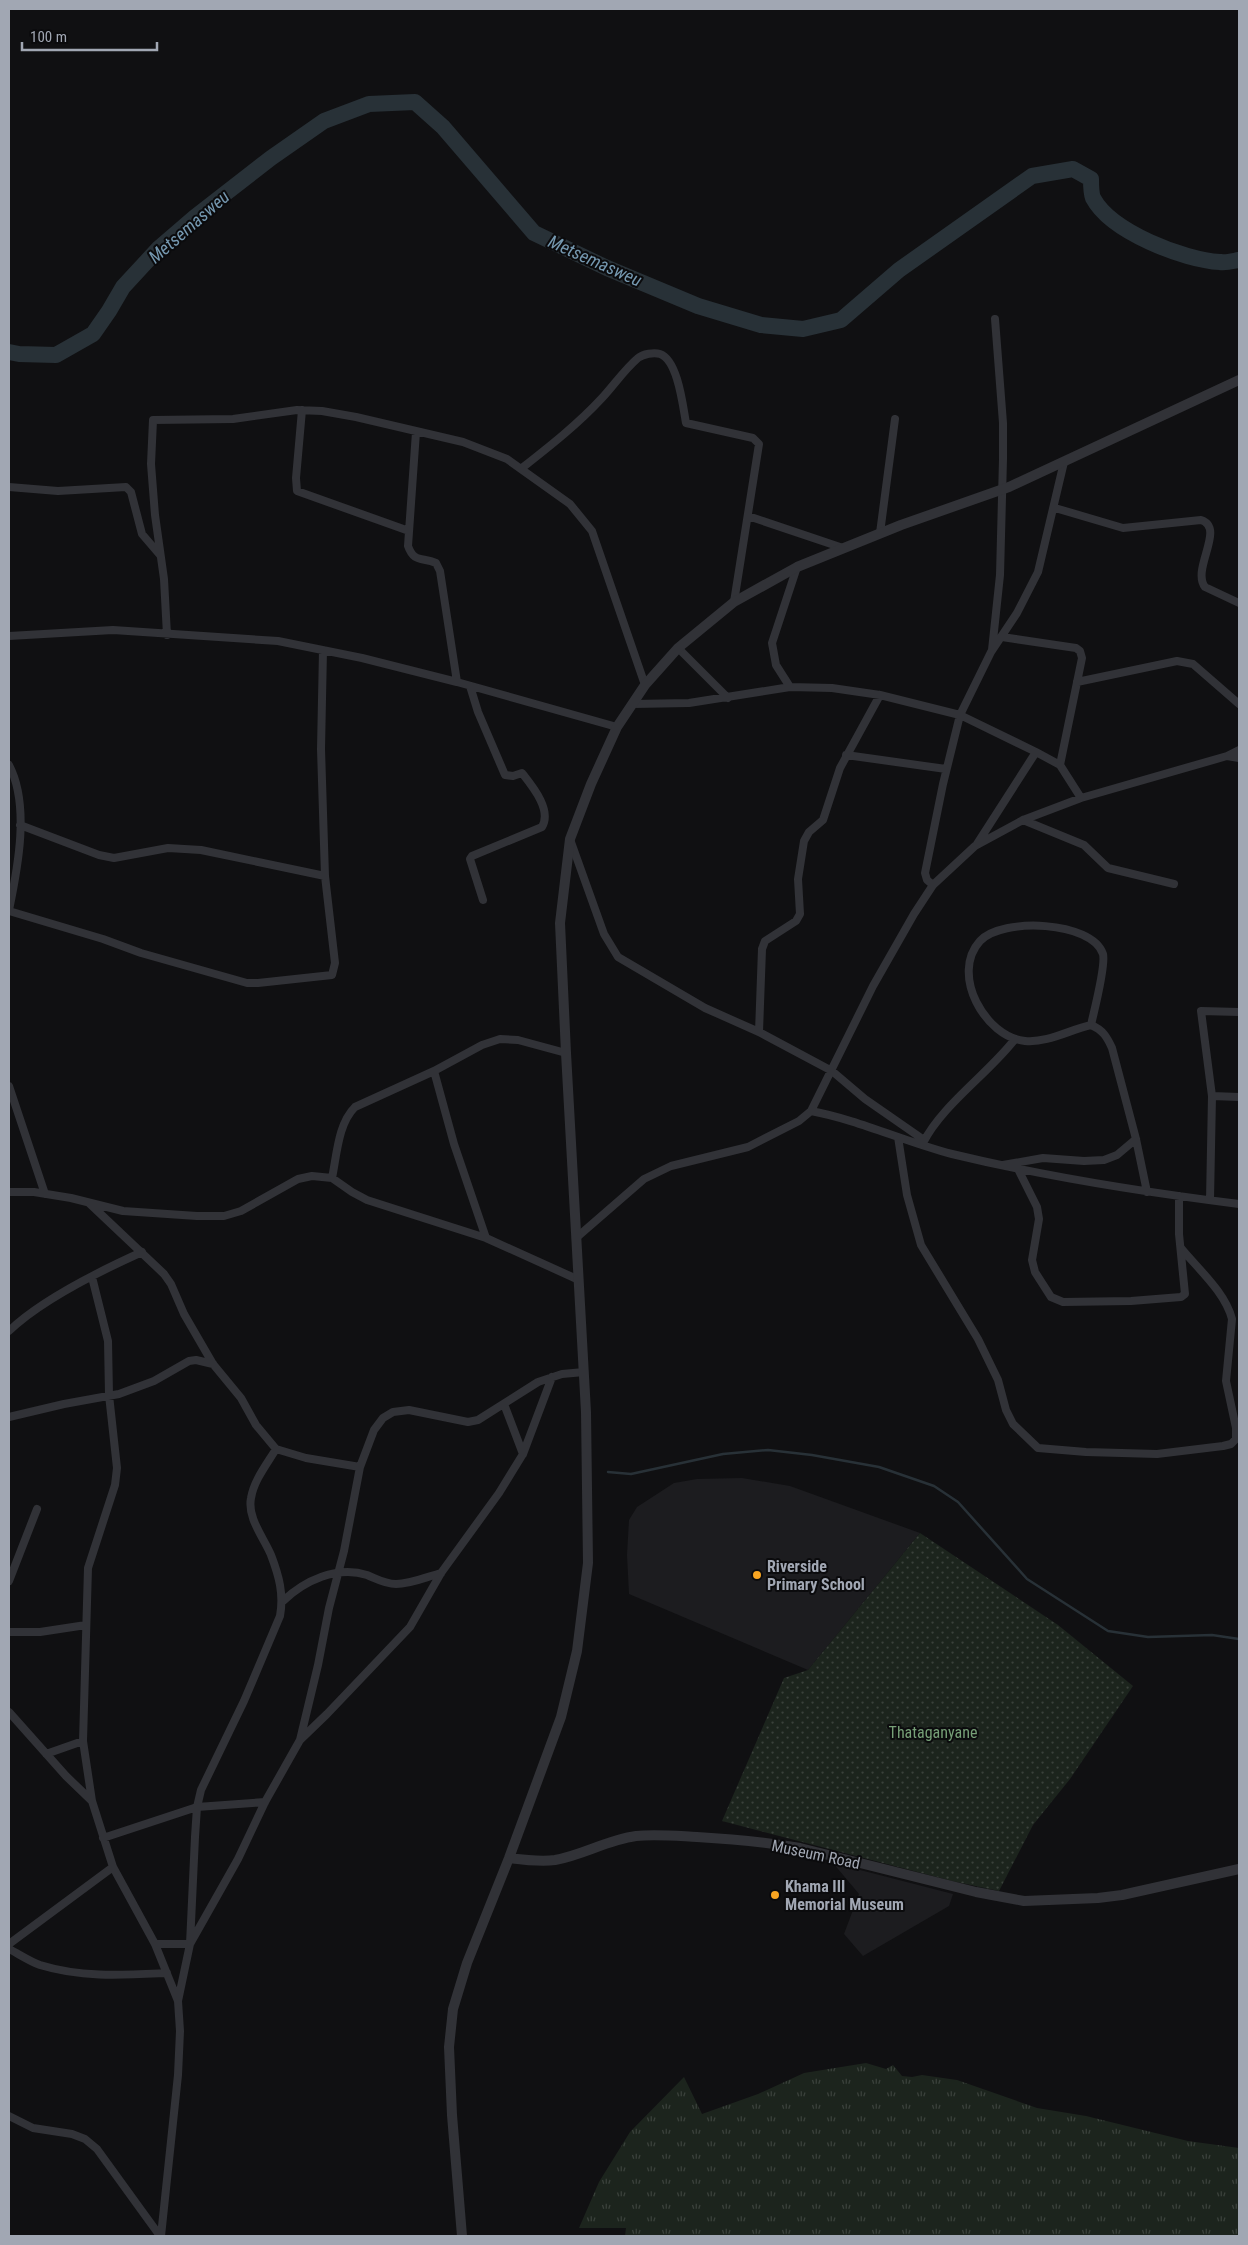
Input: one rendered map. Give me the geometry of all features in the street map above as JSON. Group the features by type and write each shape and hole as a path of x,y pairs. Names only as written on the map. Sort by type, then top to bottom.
{"street":[{"path":"991,652 1000,575 1003,424 995,319"},
{"path":"522,468 560,439 640,357 651,353 661,354 669,360 674,369 686,423 757,440 759,444 734,602"},
{"path":"462,2236 449,2047 453,2009 482,1921 509,1858 561,1717 577,1651 588,1563 584,1372 560,923 570,839 591,784 617,727 646,685 678,648 734,602 797,567 880,533 1002,490 1239,380"},
{"path":"302,410 296,478 297,491 409,531"},
{"path":"167,635 164,579 151,464 153,420 233,420 302,410 356,417 463,442 507,459 570,504 592,531 646,685"},
{"path":"880,533 895,419"},
{"path":"416,432 408,546 411,554 416,558 436,563 440,571 457,682"},
{"path":"932,885 927,880 926,873 946,769 960,714 991,652 1028,596 1038,572 1055,508 1064,462"},
{"path":"9,487 58,491 126,487 131,492 142,534 160,555"},
{"path":"1055,508 1123,528 1201,520 1207,522 1211,527 1211,535 1202,570 1202,583 1205,587 1239,603"},
{"path":"748,516 843,548"},
{"path":"790,687 776,665 772,644 797,567"},
{"path":"9,636 113,630 278,641 362,658 457,682 617,727"},
{"path":"1002,637 1076,648 1080,651 1082,658 1060,765"},
{"path":"678,648 728,698"},
{"path":"9,765 14,774 18,793 20,824 19,851 9,910 103,939 141,953 247,983 332,975 335,963 325,876 321,749 323,650"},
{"path":"1077,682 1177,661 1186,661 1193,664 1239,704"},
{"path":"470,686 478,712 505,775 513,776 522,773 546,810 546,820 542,827 472,856 470,860 483,900"},
{"path":"633,704 689,703 790,687 832,688 880,695 960,714 1036,752 1060,765 1081,798"},
{"path":"759,1032 762,949 765,941 796,921 800,914 798,879 804,841 809,832 823,820 840,768 880,695"},
{"path":"576,1238 644,1179 671,1166 748,1146 799,1121 811,1111 873,986 914,914 932,885 975,846 1023,820 1081,798 1227,756 1239,750"},
{"path":"975,846 1036,752"},
{"path":"846,755 946,769"},
{"path":"1227,756 1239,758"},
{"path":"1023,820 1084,845 1108,868 1174,884"},
{"path":"20,824 99,855 114,858 168,848 201,850 325,876"},
{"path":"570,839 604,934 618,957 705,1008 759,1032 832,1070 865,1099 923,1143"},
{"path":"1091,1025 1104,959 1098,943 1087,936 1052,928 1007,927 992,932 980,941 972,955 968,972 970,988 977,1003 988,1018 1002,1031 1015,1039 1026,1041 1046,1039 1091,1025 1099,1028 1106,1035 1112,1048 1136,1139 1147,1192"},
{"path":"1210,1200 1212,1096 1201,1011 1239,1012"},
{"path":"332,1178 343,1126 347,1115 355,1107 434,1071 482,1045 500,1039 518,1040 566,1053"},
{"path":"923,1143 969,1087 1006,1051 1015,1039"},
{"path":"434,1071 454,1144 486,1238"},
{"path":"9,1086 45,1194"},
{"path":"1212,1096 1239,1097"},
{"path":"811,1111 898,1137 1018,1169 1147,1192 1239,1204"},
{"path":"898,1137 907,1195 921,1245 978,1339 998,1380 1006,1410 1013,1424 1038,1448 1086,1452 1157,1454 1222,1446 1231,1444 1236,1439 1236,1428 1226,1381 1232,1319 1230,1310 1214,1287 1181,1248"},
{"path":"1000,1165 1044,1158 1084,1161 1104,1160 1117,1155 1136,1139"},
{"path":"1018,1169 1038,1207 1039,1219 1032,1260 1035,1272 1044,1288 1057,1301 1131,1301 1181,1297 1185,1294 1179,1196"},
{"path":"9,1192 45,1194 152,1214 224,1216 241,1211 298,1179 312,1176 332,1178 367,1200 486,1238 578,1280"},
{"path":"88,1203 142,1252 171,1284 184,1314 213,1364 241,1398 256,1425 276,1449 306,1458 360,1466"},
{"path":"9,1332 52,1299 142,1252"},
{"path":"92,1277 108,1341 109,1395 117,1468 115,1486 88,1568 82,1741 92,1801 113,1866 155,1944 178,2001"},
{"path":"9,1417 119,1394 154,1381 190,1361 196,1360 213,1364"},
{"path":"300,1740 360,1466 374,1430 383,1418 393,1412 409,1410 468,1422 478,1420 538,1382 562,1374 584,1372"},
{"path":"190,1944 238,1859 265,1802 300,1740 402,1637 441,1573 499,1493 523,1454 552,1377"},
{"path":"504,1404 523,1454"},
{"path":"161,2236 178,2075 180,2031 178,2001 190,1944 197,1807 209,1770 244,1702 280,1616 283,1601 281,1588 270,1554 251,1510 250,1499 254,1486 276,1449"},
{"path":"9,1581 37,1509"},
{"path":"283,1601 295,1590 338,1572 346,1571 367,1575 384,1583 398,1584 408,1583 441,1573"},
{"path":"9,1632 40,1632 86,1625"},
{"path":"9,1712 46,1754 92,1801"},
{"path":"46,1754 82,1741"},
{"path":"103,1838 197,1807 265,1802"},
{"name":"Museum Road","path":"509,1858 538,1861 556,1860 613,1840 636,1836 661,1835 716,1838 800,1848 967,1890 1024,1901 1098,1898 1122,1895 1239,1870"},
{"path":"9,1944 113,1866"},
{"path":"155,1944 190,1944"},
{"path":"9,1949 38,1964 70,1972 104,1976 167,1973"},
{"path":"9,2116 33,2128 85,2138 97,2149 161,2236"}],"shaded area":[{"name":"Riverside Primary School","path":"742,1478 790,1486 920,1533 808,1670 629,1594 627,1555 629,1520 637,1507 674,1483 697,1479"},
{"path":"833,1863 953,1894 949,1906 863,1956 844,1934 859,1894"}],"green space":[{"name":"Thataganyane","path":"920,1533 1058,1625 1133,1686 1070,1779 1033,1825 999,1891 952,1881 722,1821 784,1678 808,1670"},
{"path":"866,2063 886,2069 893,2065 902,2076 922,2075 957,2080 1037,2108 1086,2116 1188,2141 1239,2148 1239,2236 625,2236 626,2228 579,2228 599,2182 630,2132 684,2077 702,2114 758,2094 804,2073"}],"waterway":[{"name":"Metsemasweu","path":"9,352 56,355 93,334 123,287 159,248 195,217 271,158 324,121 369,104 415,102 443,127 534,233 607,268 698,306 761,325 803,329 841,320 899,270 1032,176 1073,169 1091,179 1093,198 1102,210 1115,222 1132,233 1169,250 1188,256 1222,262 1239,260"},
{"path":"608,1472 631,1474 723,1454 768,1450 812,1455 879,1467 934,1486 958,1502 1027,1579 1108,1631 1148,1637 1212,1635 1239,1639"}],"place":[{"name":"Riverside Primary School","path":"757,1575"},
{"name":"Khama III Memorial Museum","path":"775,1895"}]}
